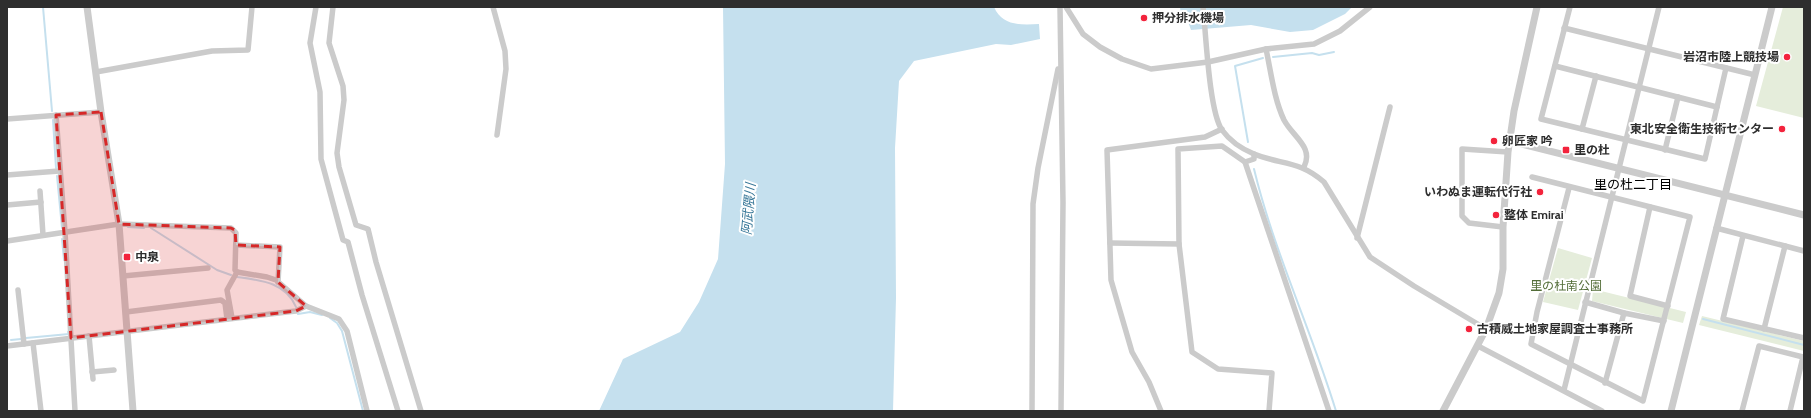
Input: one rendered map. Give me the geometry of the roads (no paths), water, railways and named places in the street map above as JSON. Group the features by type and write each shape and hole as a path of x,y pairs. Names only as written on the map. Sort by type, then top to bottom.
{"street":[{"path":"88,7 101,112 119,224 133,411"},
{"path":"96,72 212,51 248,50 252,7"},
{"path":"316,7 310,43 320,92 321,159 344,240 348,242 362,295 398,411"},
{"path":"333,7 329,42 343,86 344,100 337,153 339,167 356,225 368,229 376,262 421,411"},
{"path":"492,7 505,50 506,69 497,135"},
{"path":"1060,7 1062,203 1061,411"},
{"path":"1066,7 1083,34 1100,47 1138,66 1151,69 1266,49 1314,44 1340,31 1370,7"},
{"path":"1203,7 1213,102 1222,129 1233,142 1254,154 1304,167 1324,182 1370,258 1486,329"},
{"path":"1443,411 1478,346 1496,304 1501,281 1508,152 1537,7"},
{"path":"1570,7 1541,119 1705,159 1726,68"},
{"path":"1564,390 1659,7"},
{"path":"1671,411 1772,7"},
{"path":"1564,28 1755,75"},
{"path":"1266,49 1276,94 1284,121 1306,149 1307,160 1304,167"},
{"path":"1032,411 1033,204 1038,168 1061,53"},
{"path":"1555,66 1717,106"},
{"path":"1582,129 1596,76"},
{"path":"1664,150 1678,97"},
{"path":"1357,238 1390,107"},
{"path":"7,119 101,112"},
{"path":"56,115 59,171 65,232 75,411"},
{"path":"1161,411 1149,382 1132,352 1111,280 1107,150 1205,138 1222,129"},
{"path":"1510,141 1804,215"},
{"path":"1269,411 1272,373 1218,369 1192,352 1179,244 1178,149 1222,146 1245,162 1329,411"},
{"path":"1503,227 1469,223 1462,216 1462,149 1508,152"},
{"path":"1245,162 1254,159 1254,154"},
{"path":"7,175 59,171"},
{"path":"1532,177 1570,188 1690,217 1643,401 1531,344 1537,312 1570,188"},
{"path":"40,190 43,235"},
{"path":"7,205 41,202"},
{"path":"1650,207 1630,296 1668,306"},
{"path":"7,241 119,224 231,228 235,230 235,270 237,272 227,290 230,319"},
{"path":"1716,228 1804,251"},
{"path":"1743,236 1723,319 1804,338"},
{"path":"1110,243 1179,244"},
{"path":"236,245 280,247 278,282"},
{"path":"1764,329 1786,246"},
{"path":"123,276 208,268"},
{"path":"237,272 267,277 278,282 306,306 339,318 347,331 367,411"},
{"path":"18,290 24,344"},
{"path":"126,312 221,300 225,303 230,319"},
{"path":"1585,302 1624,313 1664,321"},
{"path":"7,346 128,330 296,311 306,306"},
{"path":"1605,383 1624,313"},
{"path":"89,336 93,375 107,368 114,370"},
{"path":"33,343 41,411"},
{"path":"1478,346 1602,411"},
{"path":"1742,411 1759,346 1803,357 1790,411"}],"water":[{"name":"阿武隈川","path":"723,7 994,7 997,13 1007,21 1019,24 1039,24 1040,39 1011,45 996,44 914,61 899,81 895,148 896,298 893,411 599,411 623,359 680,332 699,302 718,259 725,164"},
{"path":"1180,7 1352,7 1345,14 1313,30 1290,32 1251,25 1191,30 1187,19 1181,17"}],"waterway":[{"path":"43,7 52,111"},
{"path":"1273,57 1312,53 1319,55 1334,52"},
{"path":"1248,142 1235,66 1263,58"},
{"path":"53,120 56,168"},
{"path":"1254,169 1262,200 1282,260 1336,411"},
{"path":"57,176 62,228"},
{"path":"128,227 144,228"},
{"path":"151,228 217,270 231,275"},
{"path":"62,239 64,260"},
{"path":"237,277 263,281 279,287 286,292 296,307"},
{"path":"298,314 310,312 322,315"},
{"path":"330,318 337,323 342,331 363,411"},
{"path":"1703,319 1804,345"},
{"path":"26,338 69,334 68,332"},
{"path":"11,340 21,339"}],"place":[{"name":"押分排水機場","path":"1144,18"},
{"name":"岩沼市陸上競技場","path":"1787,57"},
{"name":"東北安全衛生技術センター","path":"1782,129"},
{"name":"卵匠家 吟","path":"1494,141"},
{"name":"里の杜","path":"1566,150"},
{"name":"いわぬま運転代行社","path":"1540,192"},
{"name":"整体 Emirai","path":"1496,215"},
{"name":"中泉","path":"127,257"},
{"name":"古積威土地家屋調査士事務所","path":"1469,329"}],"district":[{"name":"里の杜二丁目","path":"1633,184"}],"park label":[{"name":"里の杜南公園","path":"1566,286"}]}
